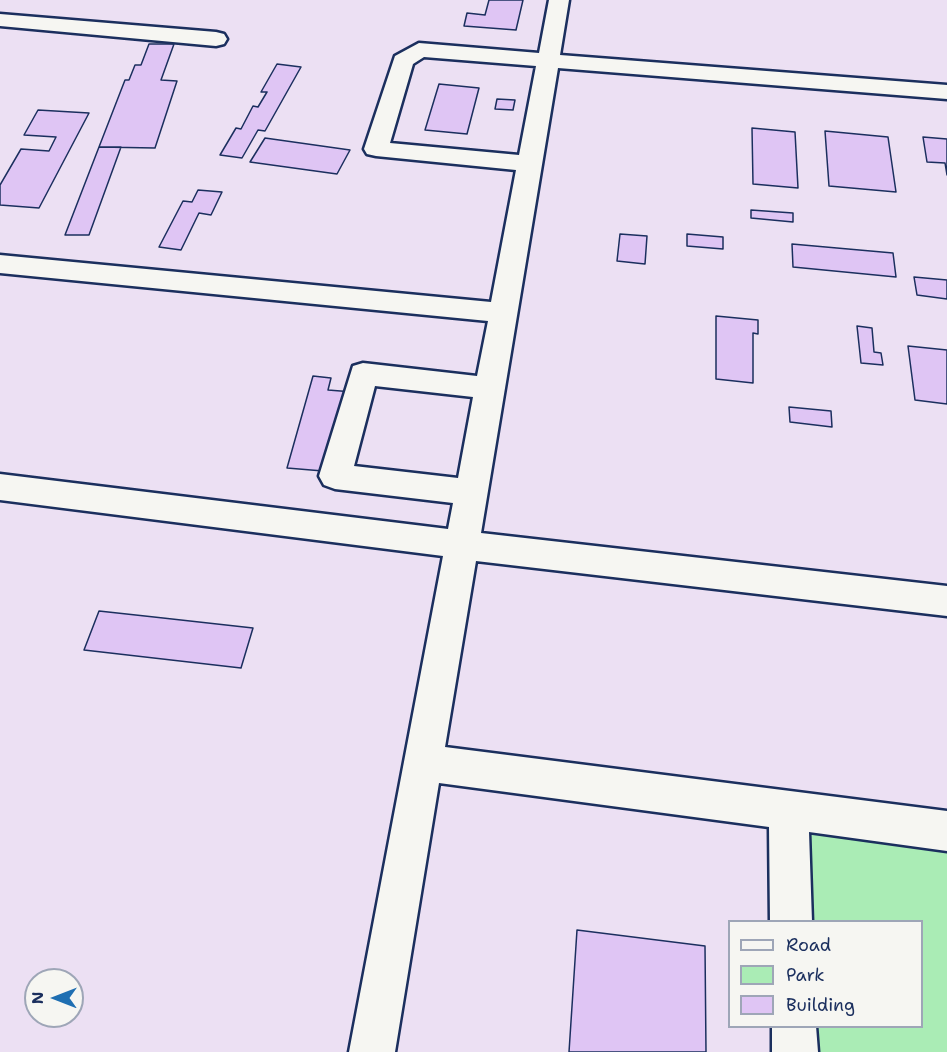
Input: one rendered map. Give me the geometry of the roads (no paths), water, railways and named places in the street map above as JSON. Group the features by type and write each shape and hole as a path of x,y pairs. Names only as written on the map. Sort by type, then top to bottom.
{"lane":[{"path":"372,1052 559,0"},
{"path":"0,20 216,39"},
{"path":"530,164 376,149 403,61 419,50 947,92"},
{"path":"0,264 504,313"},
{"path":"472,492 336,476 363,374 490,388"},
{"path":"0,488 462,545 947,601"},
{"path":"424,763 947,831"},
{"path":"788,810 791,920"},
{"path":"794,1028 795,1052"}]}
